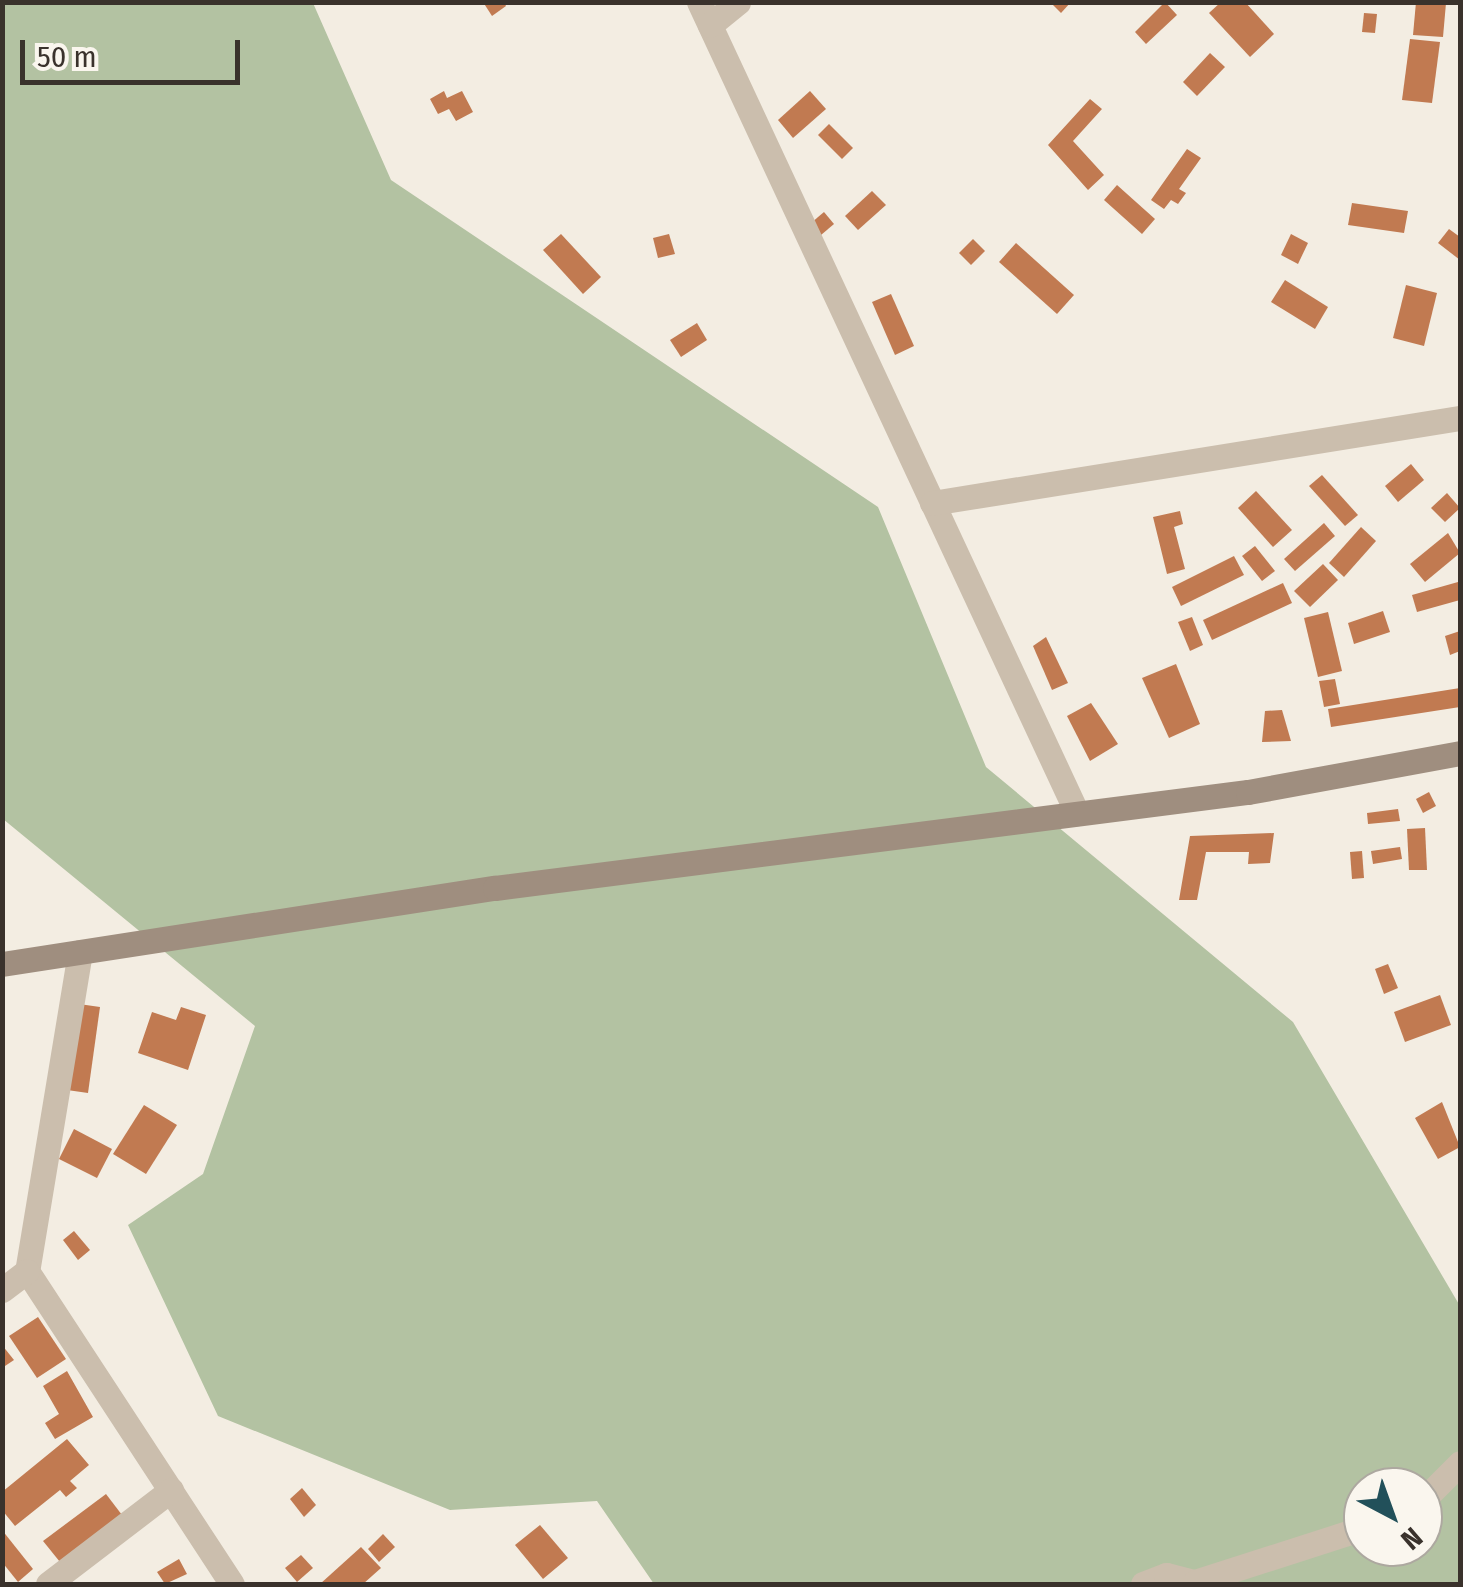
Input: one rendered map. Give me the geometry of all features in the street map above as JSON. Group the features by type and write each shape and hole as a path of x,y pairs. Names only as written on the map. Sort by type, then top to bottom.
{"main road":[{"path":"2,964 495,888 1248,792 1460,754"}],"street":[{"path":"738,2 705,14 1077,812"},
{"path":"932,503 1460,418"},
{"path":"80,952 27,1272 232,1584"},
{"path":"2,1290 27,1272"},
{"path":"48,1584 171,1490"},
{"path":"1143,1584 1166,1576 1196,1582 1343,1534"}],"green space":[{"path":"2,3 313,3 391,180 878,507 986,767 1293,1022 1460,1306 1460,1584 654,1584 597,1501 450,1510 218,1416 128,1225 203,1174 255,1026 3,819"}],"building":[{"path":"483,2 504,2 506,6 492,16"},
{"path":"1050,2 1071,2 1061,13"},
{"path":"1165,2 1177,15 1146,44 1135,32"},
{"path":"1221,2 1245,2 1274,34 1250,57 1209,13"},
{"path":"1416,2 1446,3 1443,37 1413,35"},
{"path":"1364,13 1377,14 1375,33 1362,32"},
{"path":"1410,39 1440,42 1432,103 1402,100"},
{"path":"1210,53 1225,67 1197,96 1183,82"},
{"path":"444,91 447,98 462,91 473,112 456,121 449,109 438,114 430,99"},
{"path":"810,91 826,109 793,138 778,120"},
{"path":"1090,99 1102,109 1073,141 1104,175 1088,190 1048,145"},
{"path":"829,124 853,148 842,159 818,135"},
{"path":"1187,149 1201,158 1179,189 1186,193 1178,204 1171,200 1164,209 1151,200"},
{"path":"1117,185 1155,219 1142,234 1104,200"},
{"path":"872,191 886,205 858,230 845,216"},
{"path":"1352,203 1408,211 1404,233 1348,225"},
{"path":"824,212 834,224 821,235 811,223"},
{"path":"1449,229 1460,237 1460,260 1438,243"},
{"path":"561,234 601,277 583,294 543,250"},
{"path":"669,234 675,254 658,258 653,238"},
{"path":"1291,234 1308,243 1298,264 1281,255"},
{"path":"973,239 985,251 971,265 959,253"},
{"path":"1016,243 1074,295 1057,314 999,262"},
{"path":"1285,280 1328,307 1315,329 1271,302"},
{"path":"1406,285 1437,293 1424,346 1393,338"},
{"path":"891,294 914,346 895,355 872,302"},
{"path":"697,323 707,340 681,357 670,340"},
{"path":"1411,464 1424,480 1398,502 1385,486"},
{"path":"1322,475 1358,515 1345,526 1309,486"},
{"path":"1256,491 1292,530 1273,547 1238,508"},
{"path":"1447,493 1460,508 1445,522 1431,508"},
{"path":"1180,511 1183,524 1174,527 1185,569 1167,574 1153,517"},
{"path":"1324,523 1335,536 1295,571 1284,559"},
{"path":"1361,527 1376,541 1344,577 1329,563"},
{"path":"1448,533 1460,553 1425,582 1410,564"},
{"path":"1255,546 1275,571 1262,581 1242,556"},
{"path":"1234,556 1244,575 1181,606 1172,587"},
{"path":"1323,564 1338,580 1310,607 1294,591"},
{"path":"1458,582 1460,600 1417,612 1412,595"},
{"path":"1283,583 1292,603 1212,640 1203,620"},
{"path":"1383,611 1390,632 1354,644 1348,623"},
{"path":"1328,612 1342,671 1318,677 1304,618"},
{"path":"1192,617 1203,645 1190,651 1178,622"},
{"path":"1460,631 1460,651 1450,655 1445,636"},
{"path":"1046,637 1068,683 1052,690 1033,646"},
{"path":"1176,664 1200,724 1169,738 1142,678"},
{"path":"1335,679 1340,704 1324,707 1319,681"},
{"path":"1460,688 1460,707 1331,727 1328,709"},
{"path":"1091,703 1118,744 1090,761 1067,716"},
{"path":"1282,710 1291,741 1262,742 1265,711"},
{"path":"1429,792 1436,806 1423,813 1416,799"},
{"path":"1398,809 1400,821 1368,824 1367,813"},
{"path":"1425,828 1427,870 1409,870 1407,829"},
{"path":"1274,833 1270,863 1248,864 1249,852 1206,852 1197,900 1179,900 1190,836"},
{"path":"1400,847 1402,859 1373,864 1371,851"},
{"path":"1362,851 1364,878 1352,879 1350,852"},
{"path":"1388,964 1398,988 1384,994 1375,969"},
{"path":"1440,995 1451,1025 1405,1042 1394,1012"},
{"path":"79,1004 100,1007 88,1093 67,1090"},
{"path":"181,1007 206,1015 188,1070 138,1053 152,1012 176,1020"},
{"path":"1442,1102 1460,1147 1438,1159 1415,1118"},
{"path":"144,1105 177,1125 146,1174 113,1154"},
{"path":"74,1129 112,1149 97,1178 59,1159"},
{"path":"74,1231 90,1250 78,1260 63,1240"},
{"path":"38,1317 66,1359 37,1378 9,1336"},
{"path":"2,1345 14,1360 2,1368"},
{"path":"67,1371 93,1417 55,1439 45,1423 59,1414 43,1386"},
{"path":"67,1439 89,1465 70,1481 77,1488 66,1497 60,1490 15,1526 2,1510 2,1492"},
{"path":"302,1488 316,1505 304,1517 290,1499"},
{"path":"106,1494 122,1515 60,1562 43,1541"},
{"path":"540,1525 568,1558 543,1579 515,1545"},
{"path":"2,1530 33,1569 18,1582 2,1562"},
{"path":"383,1534 395,1547 379,1562 368,1549"},
{"path":"361,1547 381,1568 363,1584 320,1584"},
{"path":"301,1555 313,1568 297,1582 285,1568"},
{"path":"179,1559 187,1574 165,1584 157,1572"}]}
